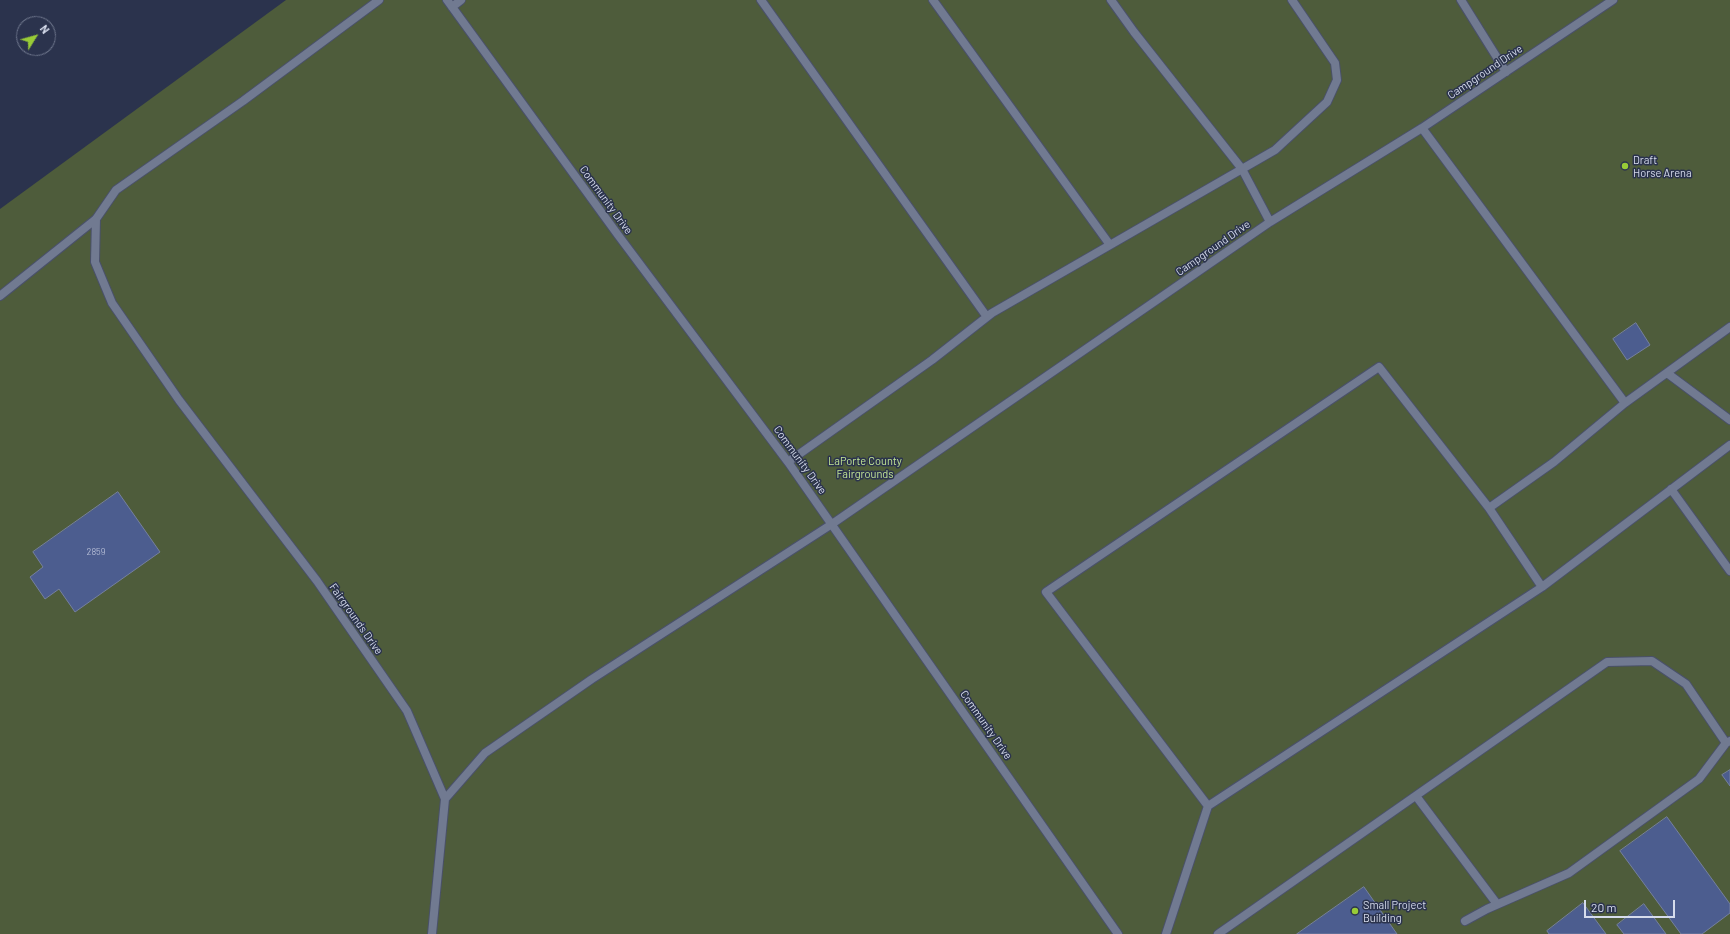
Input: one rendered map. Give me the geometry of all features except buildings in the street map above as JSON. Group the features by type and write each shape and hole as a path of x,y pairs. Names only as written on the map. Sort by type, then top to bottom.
{"lane":[{"path":"0,296 96,219 116,190 243,101 379,0"},
{"path":"450,3 461,0"},
{"path":"761,0 987,317"},
{"path":"933,0 1110,245"},
{"path":"1111,0 1134,32 1242,169 1270,222"},
{"path":"788,462 932,360 987,317 1275,150 1327,102 1337,80 1335,63 1292,0"},
{"path":"1463,0 1506,72"},
{"name":"Campground Drive","path":"445,799 485,753 635,650 832,524 1270,222 1422,128 1613,0"},
{"name":"Community Drive","path":"450,3 618,235 788,462 1118,934"},
{"path":"1422,128 1625,403"},
{"name":"Fairgrounds Drive","path":"96,219 95,262 112,303 147,355 317,581 406,711 445,799 432,934"},
{"path":"1489,508 1554,462 1625,403 1730,327"},
{"path":"1208,806 1046,592 1379,367 1489,508 1542,587"},
{"path":"1667,373 1730,420"},
{"path":"1166,934 1208,806 1542,587 1730,445"},
{"path":"1670,489 1730,571"},
{"path":"1218,934 1607,662 1652,660 1686,684 1728,742 1699,779 1569,873 1497,904 1465,921"},
{"path":"1416,796 1497,904"}],"green space":[{"name":"LaPorte County Fairgrounds","path":"286,0 1730,0 1730,934 0,934 0,209"}],"place":[{"name":"Draft Horse Arena","path":"1625,166"},
{"name":"Small Project Building","path":"1355,911"}]}
